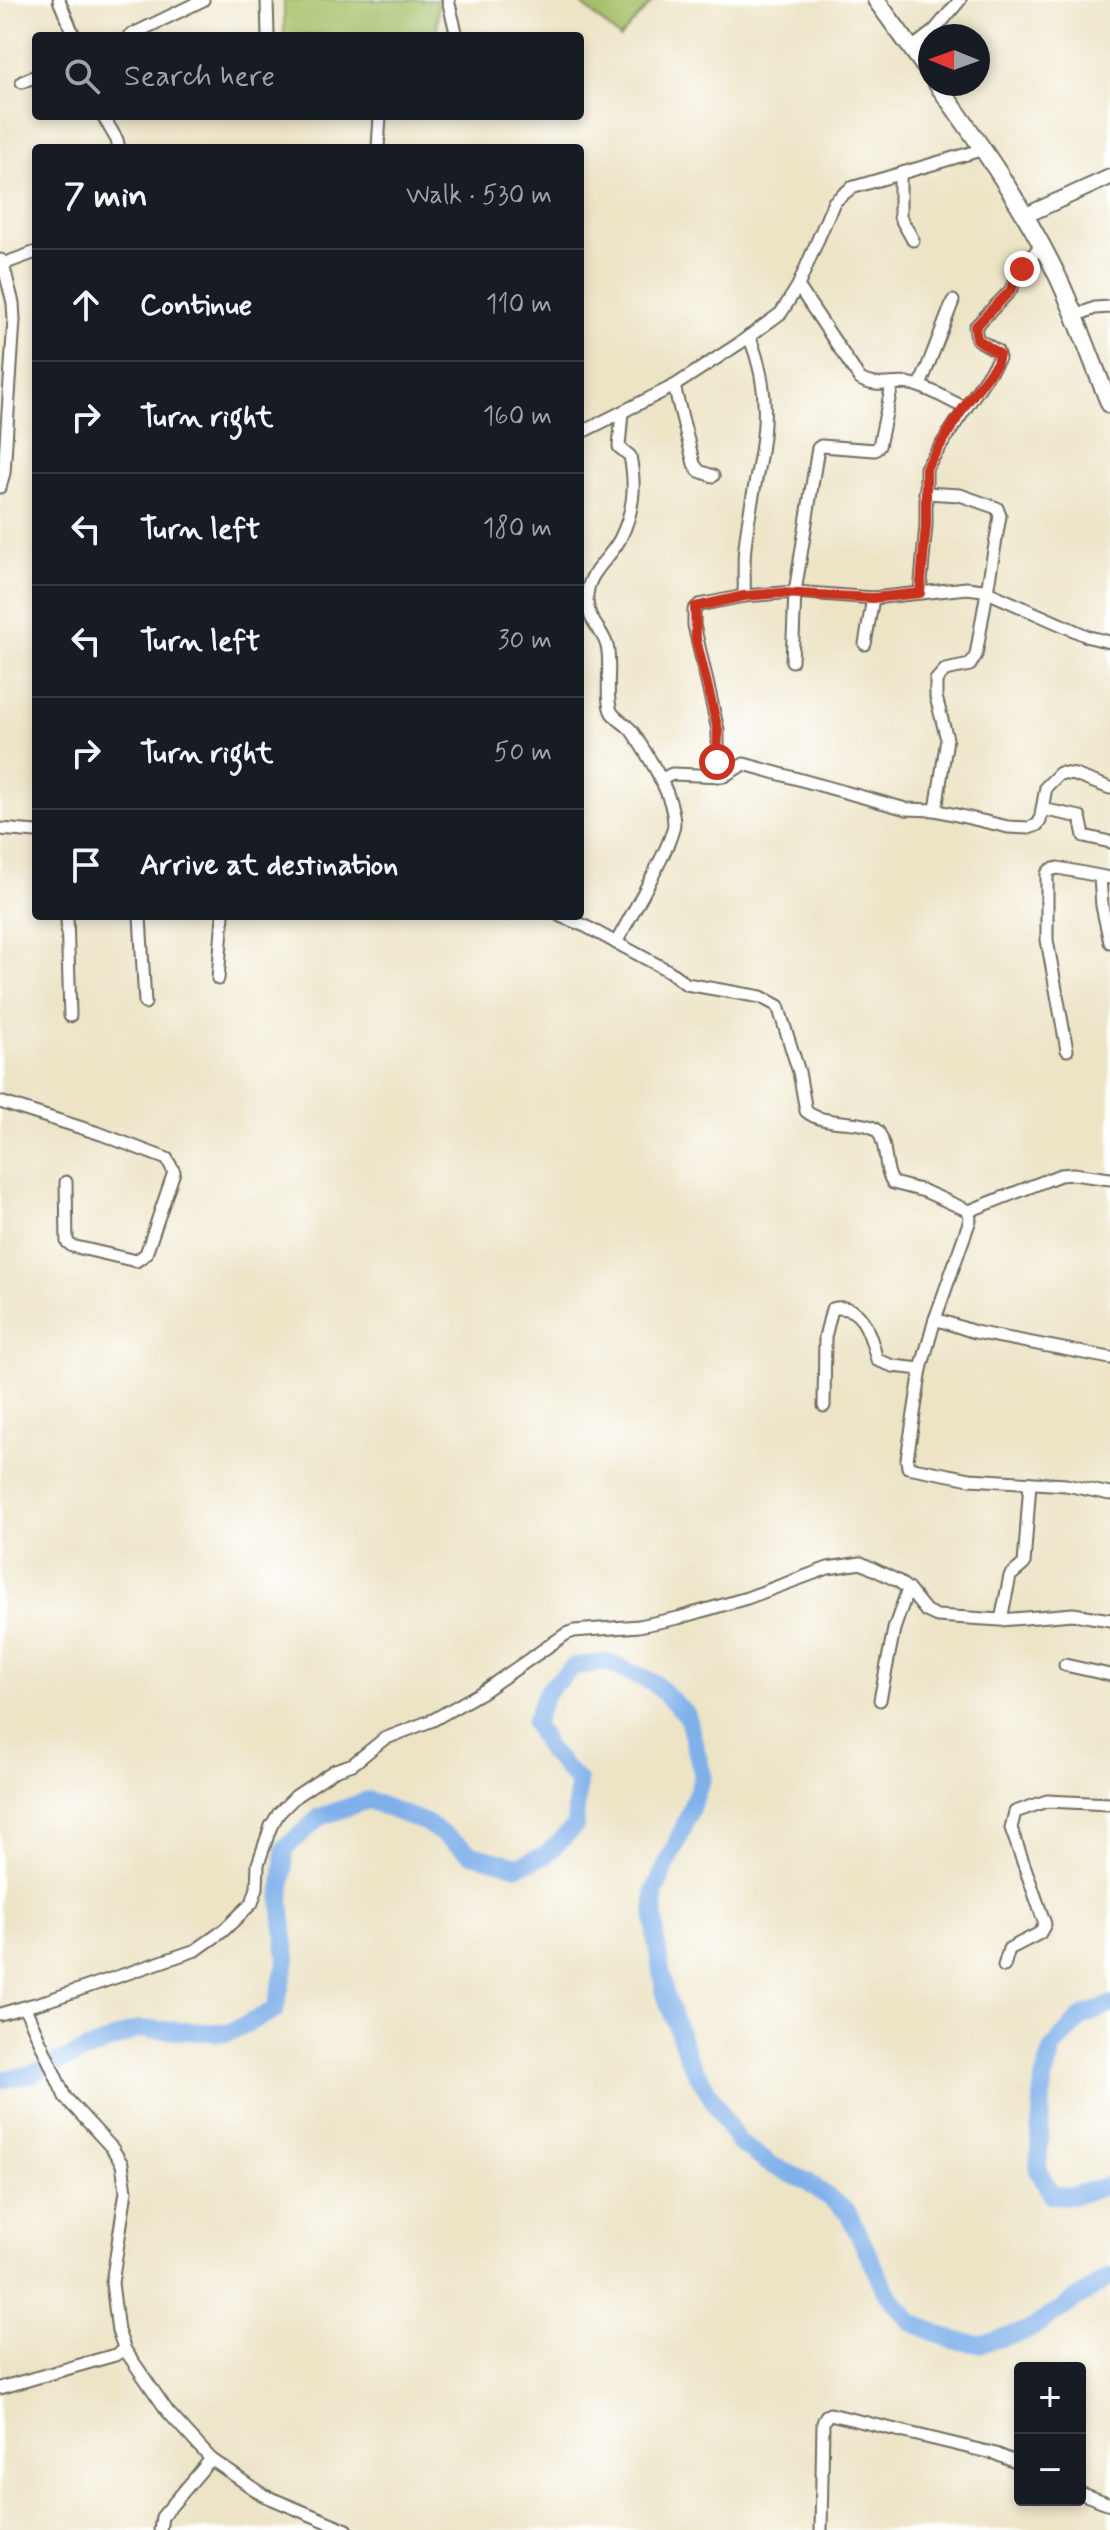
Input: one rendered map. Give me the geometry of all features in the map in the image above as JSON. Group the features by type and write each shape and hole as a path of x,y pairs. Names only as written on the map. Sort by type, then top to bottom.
{"main road":[{"path":"876,0 918,57"},
{"path":"946,96 984,149 1041,245 1075,316 1110,405"}],"street":[{"path":"59,0 72,32"},
{"path":"137,32 203,0"},
{"path":"267,0 268,32"},
{"path":"448,0 456,32"},
{"path":"912,48 934,31 960,0"},
{"path":"22,82 32,78"},
{"path":"105,120 118,144"},
{"path":"378,144 380,120"},
{"path":"584,431 674,386 781,313 798,286 834,202 851,188 984,149"},
{"path":"900,174 900,217 913,240"},
{"path":"1024,216 1110,177"},
{"path":"920,593 928,462 999,358 997,351 977,339 975,327 1010,291 1041,245"},
{"path":"0,487 14,343 13,303 4,287 2,261 32,253"},
{"path":"798,286 860,379 870,383 920,386 964,407"},
{"path":"920,386 953,301"},
{"path":"1075,316 1095,308 1110,307"},
{"path":"744,596 745,549 766,413 762,372 749,336"},
{"path":"792,661 795,592 818,448 875,450 879,446 892,385"},
{"path":"674,386 694,464 699,471 713,476"},
{"path":"616,943 672,835 674,819 660,780 632,730 613,714 609,701 607,645 592,621 587,604 592,577 597,566 619,540 635,495 630,456 619,447 622,412"},
{"path":"925,493 960,495 999,511 988,592 974,661 964,667 945,670 936,680 936,697 947,739 936,810"},
{"path":"718,776 718,730 696,639 694,610 699,605 744,596 795,592 873,598 967,588 988,592 1079,633 1110,642"},
{"path":"865,644 873,598"},
{"path":"660,780 672,774 718,776 744,764 900,808 936,810 1008,827 1029,828 1037,825 1049,783 1060,773 1110,788"},
{"path":"1042,809 1080,817 1084,836 1110,842"},
{"path":"0,829 32,832"},
{"path":"1067,1050 1047,940 1047,874 1050,870 1058,868 1105,877 1102,906 1110,942"},
{"path":"67,920 70,1016"},
{"path":"140,920 145,1003"},
{"path":"218,979 223,920"},
{"path":"568,920 669,971 686,984 761,997 778,1006 799,1072 806,1111 820,1120 872,1127 881,1137 893,1183 924,1191 969,1211 1060,1175 1110,1179"},
{"path":"0,1102 167,1159 174,1172 146,1254 136,1261 72,1246 67,1242 66,1182"},
{"path":"969,1211 970,1220 921,1369 908,1467 970,1479 1076,1486 1110,1494"},
{"path":"824,1406 825,1337 832,1309 849,1309 861,1318 870,1334 877,1360 893,1366 921,1369"},
{"path":"935,1319 975,1332 1110,1358"},
{"path":"1001,1620 1010,1576 1024,1564 1030,1483"},
{"path":"0,2014 196,1950 223,1931 252,1903 257,1888 258,1864 271,1826 296,1796 335,1770 353,1764 384,1739 433,1720 482,1692 574,1631 639,1626 678,1618 747,1598 813,1573 861,1563 888,1574 908,1589 931,1615 1001,1620 1061,1614 1110,1620"},
{"path":"880,1700 894,1629 908,1589"},
{"path":"1065,1665 1110,1675"},
{"path":"1004,1966 1009,1949 1040,1933 1045,1924 1011,1828 1015,1812 1047,1801 1110,1804"},
{"path":"25,2008 65,2097 112,2148 122,2164 126,2191 112,2283 118,2331 125,2350 168,2412 211,2459 263,2495 347,2530"},
{"path":"0,2388 125,2350"},
{"path":"821,2530 823,2423 830,2414 988,2451 1014,2462"},
{"path":"160,2530 162,2517 211,2459"},
{"path":"1086,2495 1110,2504"}],"green space":[{"path":"284,0 438,0 437,32 284,32"},
{"path":"577,0 654,0 620,38"}],"waterway":[{"path":"0,2080 28,2075 138,2029 228,2033 275,2010 287,1959 281,1902 285,1848 320,1817 368,1800 426,1823 472,1854 518,1866 546,1855 575,1826 578,1781 549,1751 534,1723 547,1691 573,1667 607,1662 654,1683 687,1715 703,1776 654,1892 655,1935 665,1994 688,2058 738,2142 771,2165 808,2182 847,2211 888,2294 911,2322 952,2340 979,2344 1029,2330 1110,2277"},
{"path":"1110,2005 1081,2017 1053,2048 1043,2080 1038,2171 1052,2195 1071,2196 1110,2185"}],"route":[{"path":"717,762 718,730 696,639 695,607 744,596 795,592 873,598 920,593 926,525 926,468 964,407 997,363 999,354 981,344 974,332 975,327 1010,291 1022,269"}]}
